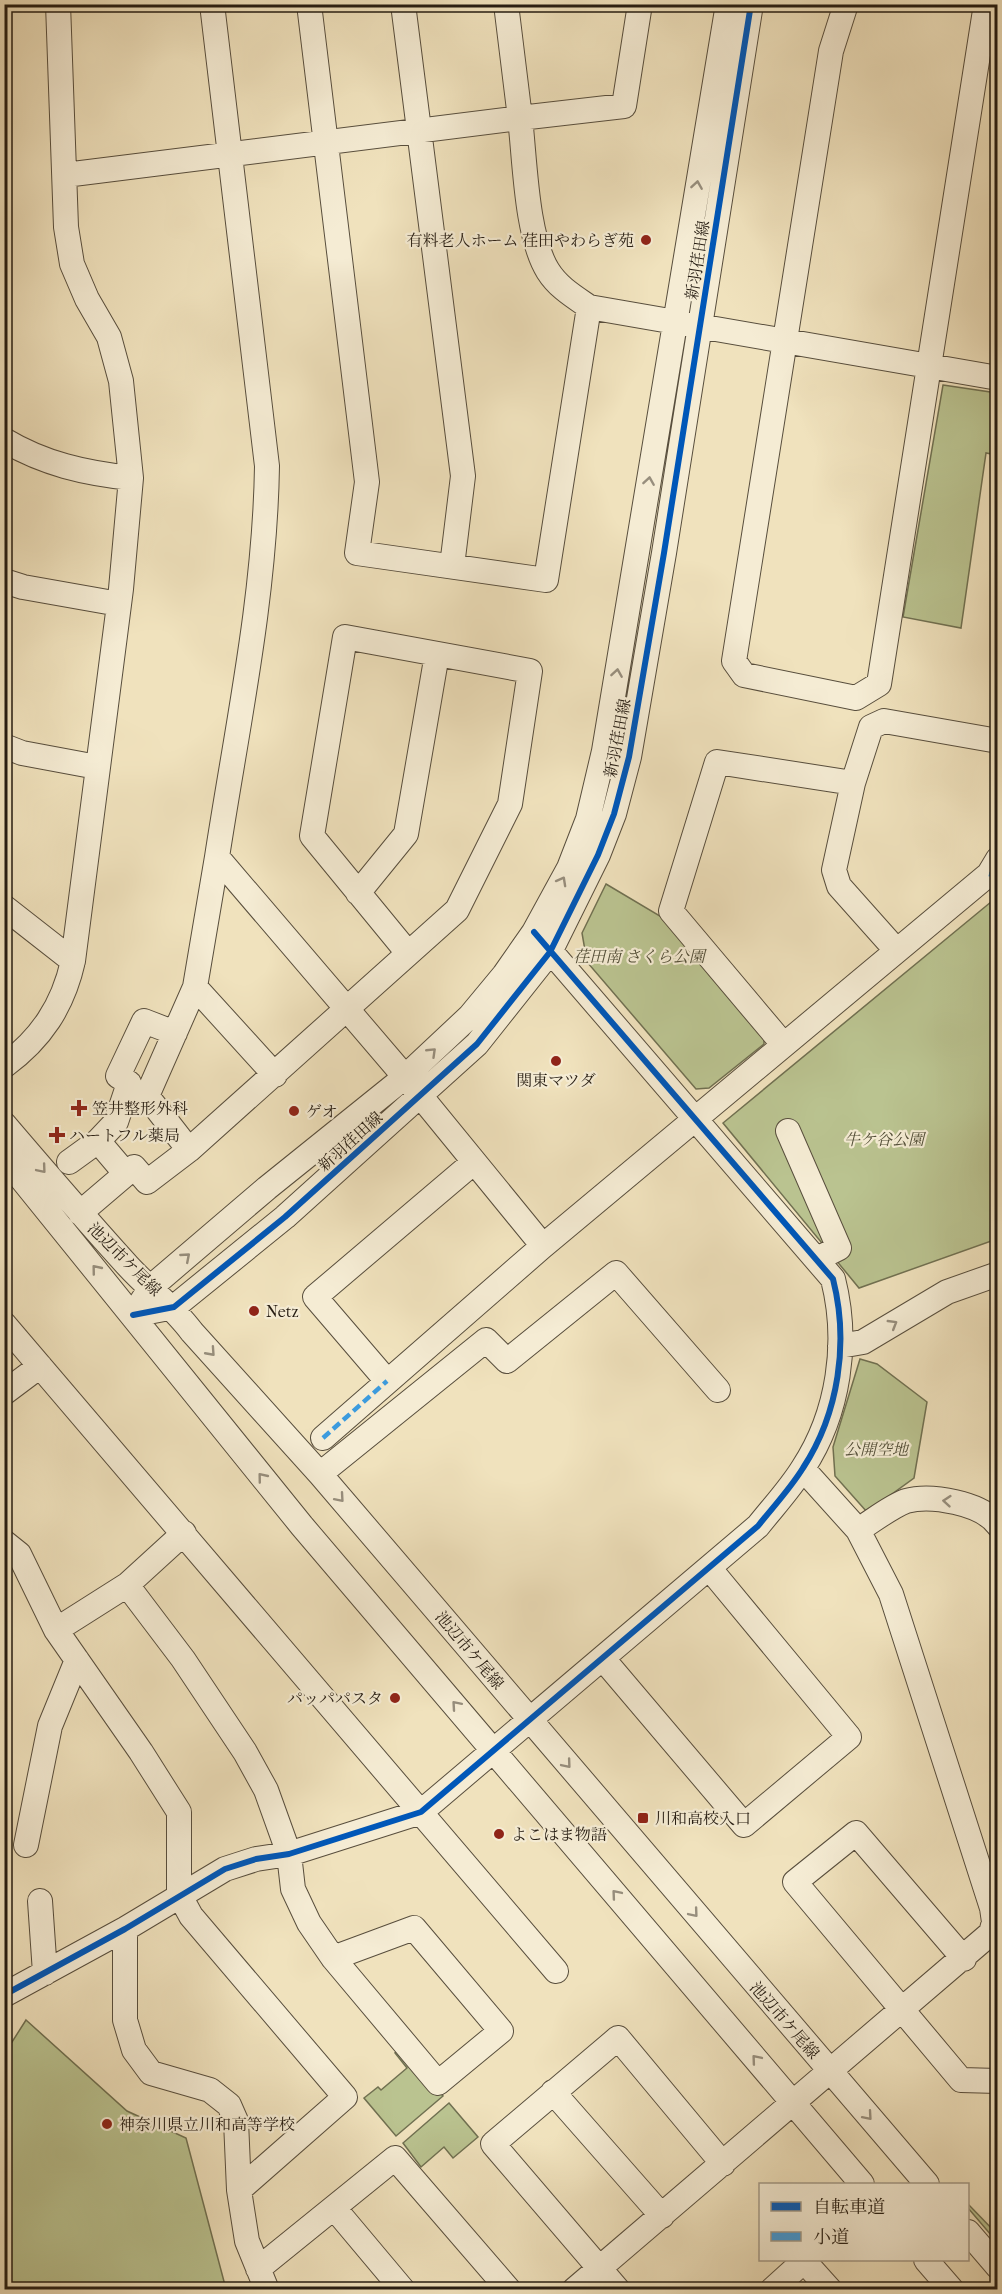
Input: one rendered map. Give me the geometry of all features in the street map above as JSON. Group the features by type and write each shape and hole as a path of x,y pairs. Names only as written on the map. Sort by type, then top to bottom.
{"street":[{"path":"4,1066 38,1038 52,1017 68,983 73,961 119,604 128,529 131,478 121,381 109,337 87,298 72,264 66,227 58,4"},
{"path":"189,1150 147,1096 195,987 258,611 266,534 267,477 212,4"},
{"path":"309,4 367,482 357,553 546,580 589,307"},
{"path":"403,4 463,476 452,566"},
{"path":"506,4 535,241 547,270 561,288 589,307 674,324 998,378"},
{"path":"65,175 324,140 624,106 639,4"},
{"name":"新羽荏田線","path":"133,1315 151,1287 267,1188 405,1077 470,1016 504,975 534,932 569,868 588,819 599,774 728,4"},
{"name":"新羽荏田線","path":"174,1307 285,1217 477,1044 550,952 598,855 614,814 629,757 751,4"},
{"path":"846,4 831,51 734,661 744,675 856,698 879,684 986,4"},
{"path":"4,440 25,453 61,466 86,473 131,478"},
{"path":"4,580 23,587 119,604"},
{"path":"80,1213 134,1167 147,1182 189,1150 348,1011 457,910 510,804 530,672 345,637 312,836 408,953"},
{"path":"358,893 406,834 437,654"},
{"path":"896,950 839,886 834,870 853,783 871,727 884,721 998,741"},
{"path":"4,746 22,753 97,767"},
{"path":"783,1044 671,911 717,762 853,783"},
{"path":"217,857 405,1077 543,1246"},
{"path":"323,1438 543,1246 896,950 995,870"},
{"path":"4,907 73,961"},
{"path":"4,1995 125,1929 179,1894 225,1869 256,1859 289,1854 421,1812 604,1660 758,1526 803,1469 829,1413 839,1374 838,1298 833,1279 534,932"},
{"path":"195,987 274,1075"},
{"path":"69,1162 98,1141 116,1122 129,1083 118,1076 144,1021 175,1034"},
{"name":"池辺市ケ尾線","path":"4,1124 80,1213 151,1287 174,1307 192,1332 320,1474 926,2183"},
{"path":"788,1131 839,1248 817,1259"},
{"path":"98,1141 126,1174"},
{"name":"池辺市ケ尾線","path":"4,1158 302,1526 861,2183"},
{"path":"387,1381 315,1297 474,1162"},
{"path":"320,1474 486,1340 507,1361 616,1273 718,1390"},
{"path":"840,1347 863,1342 947,1292 998,1274"},
{"path":"133,1315 174,1307"},
{"path":"4,1324 556,1971"},
{"path":"4,1393 40,1366"},
{"path":"574,2289 662,2217 991,1934 994,1922 989,1866 891,1594 858,1530 803,1469"},
{"path":"858,1530 907,1501 968,1503 992,1517 998,1525"},
{"path":"56,1630 126,1585 184,1533"},
{"path":"4,1542 19,1554 56,1630 179,1812 179,1894 191,1916 345,2097 239,2190"},
{"path":"604,1660 744,1825 849,1737 710,1569"},
{"path":"126,1585 183,1659 245,1752 266,1790 289,1854 293,1889 309,1923 333,1958 438,2083 501,2031 414,1928 333,1958"},
{"path":"26,1845 50,1726 77,1660"},
{"path":"964,1959 856,1833 795,1882 961,2080 998,2081"},
{"path":"40,1901 45,1973"},
{"path":"125,1929 125,2020 134,2050 151,2073 210,2090 229,2105 236,2121 239,2190 247,2241 262,2279 335,2209 395,2158 509,2289"},
{"path":"618,2289 493,2144 618,2038 723,2164"},
{"path":"552,2092 662,2217"},
{"path":"335,2209 404,2289"},
{"path":"969,2233 998,2267"},
{"path":"772,2289 804,2261 830,2289"},
{"path":"928,2261 952,2289"}],"green space":[{"path":"943,385 997,393 997,455 986,453 961,628 903,617"},
{"name":"荏田南 さくら公園","path":"606,884 665,919 764,1036 764,1044 709,1088 696,1089 587,962 582,933"},
{"name":"牛ケ谷公園","path":"997,897 997,1239 859,1288 723,1123"},
{"name":"公開空地","path":"860,1359 877,1364 927,1402 914,1478 867,1512 835,1476 833,1447"},
{"name":"神奈川県立川和高等学校","path":"26,2020 127,2111 186,2138 226,2289 5,2289 5,2053"},
{"path":"402,2048 443,2096 396,2136 364,2098 378,2087 381,2090 407,2068 395,2053"},
{"path":"449,2103 478,2137 453,2158 444,2147 421,2167 403,2143"},
{"path":"969,2205 997,2234 997,2242 969,2209"}],"marked path":[{"path":"989,874 998,876"},
{"path":"323,1438 387,1381"}],"cycle path":[{"path":"133,1315 174,1307 285,1217 477,1044 550,952 598,855 614,814 629,757 664,553 751,4"},
{"path":"4,1995 125,1929 225,1869 256,1859 289,1854 421,1812 758,1526 793,1483 815,1447 833,1401 838,1376 840,1327 833,1279 534,932"}],"place":[{"name":"有料老人ホーム 荏田やわらぎ苑","path":"646,240"},
{"name":"関東マツダ","path":"556,1061"},
{"name":"笠井整形外科","path":"79,1108"},
{"name":"ゲオ","path":"294,1111"},
{"name":"ハートフル薬局","path":"57,1135"},
{"name":"Netz","path":"254,1311"},
{"name":"パッパパスタ","path":"395,1698"},
{"name":"川和高校入口","path":"643,1818"},
{"name":"よこはま物語","path":"499,1834"},
{"name":"神奈川県立川和高等学校","path":"107,2124"}]}
